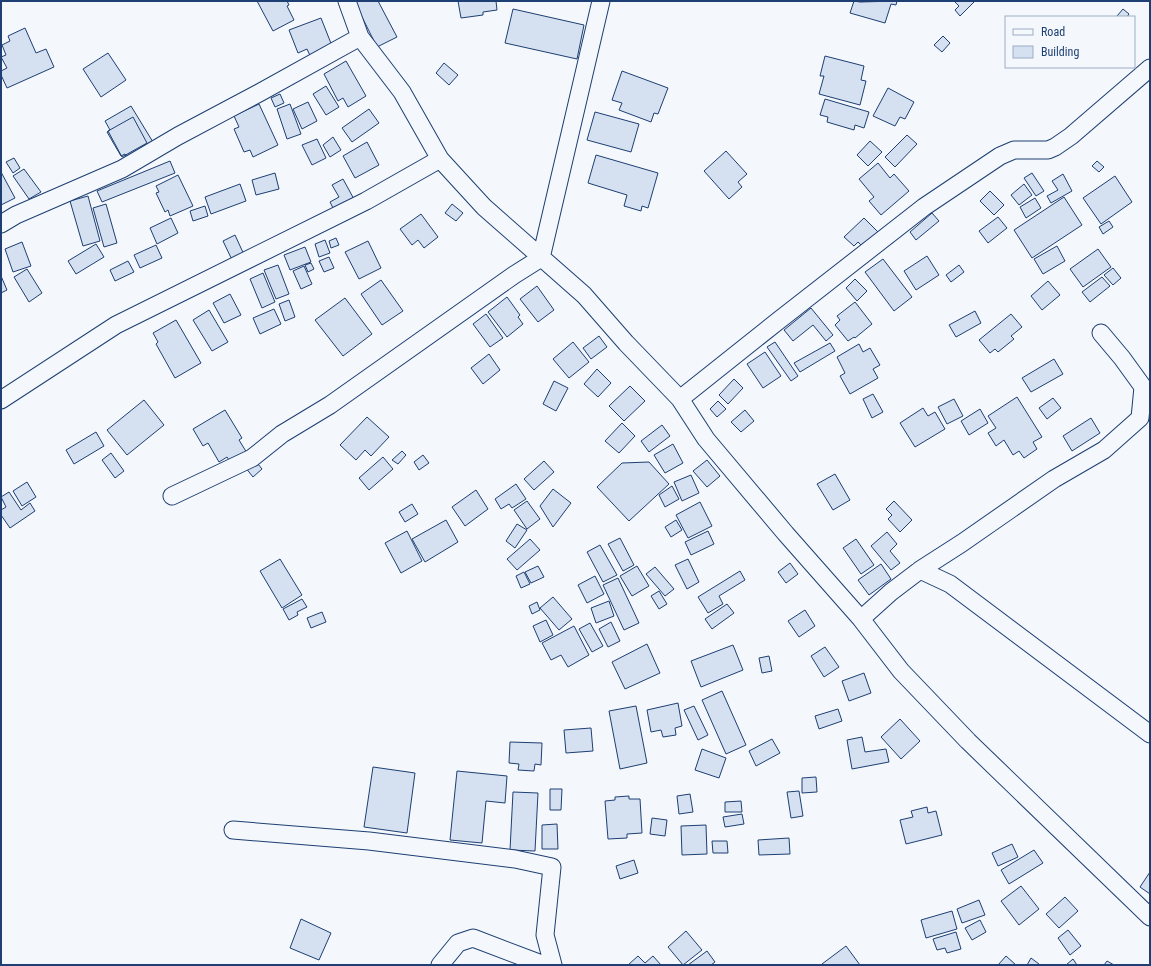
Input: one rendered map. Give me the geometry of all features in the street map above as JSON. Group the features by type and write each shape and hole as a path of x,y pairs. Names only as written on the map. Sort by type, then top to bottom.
{"street":[{"path":"347,1 360,37 402,92 440,158 484,207 584,295 626,343 680,399 706,439 861,620 901,671 968,741 1150,917"},
{"path":"172,496 252,458 282,434 330,405 514,275 541,258 601,1"},
{"path":"1,224 16,215 122,169 178,136 360,37"},
{"path":"680,399 924,207 1000,156 1014,150 1048,150 1055,147 1071,136 1150,68"},
{"path":"1,400 116,325 366,201 440,158"},
{"path":"861,620 891,592 920,570 968,539 1054,479 1104,450 1140,418 1143,387 1122,358 1101,333"},
{"path":"920,570 957,588 1150,734"},
{"path":"233,830 369,841 515,859 552,867 545,935 553,965"},
{"path":"440,965 458,943 473,938 544,965"}],"building":[{"path":"257,1 287,1 289,5 287,6 294,20 273,31"},
{"path":"354,1 378,1 397,37 377,47"},
{"path":"458,1 496,1 497,10 483,12 483,15 461,18"},
{"path":"854,1 897,1 896,5 891,4 885,23 850,13"},
{"path":"954,1 975,1 960,16 955,10 959,6"},
{"path":"513,9 584,25 577,59 505,43"},
{"path":"1123,9 1129,14 1128,16 1117,16"},
{"path":"321,18 334,51 312,60 307,49 298,53 289,30"},
{"path":"25,28 36,53 46,49 54,67 7,88 1,75 1,71 7,68 1,57 6,55 2,45 10,41 8,36"},
{"path":"943,36 950,43 942,52 934,45"},
{"path":"108,53 126,80 101,97 83,69"},
{"path":"825,56 864,66 861,80 866,81 860,105 819,94 824,76 820,76"},
{"path":"346,61 366,96 348,107 343,98 338,101 324,74"},
{"path":"444,63 458,75 449,85 436,73"},
{"path":"622,71 668,88 658,114 654,113 651,122 619,110 622,103 612,100"},
{"path":"326,86 339,107 326,115 313,94"},
{"path":"888,88 914,102 905,119 900,117 895,126 873,116"},
{"path":"280,94 284,103 275,107 271,98"},
{"path":"825,99 869,112 864,128 855,125 854,130 827,122 828,117 820,115"},
{"path":"308,102 317,121 302,129 293,109"},
{"path":"259,104 278,145 253,157 250,150 244,152 234,129 239,127 234,116"},
{"path":"290,104 301,134 287,139 277,109"},
{"path":"131,106 156,147 130,163 125,154 121,156 107,132 110,130 105,121"},
{"path":"369,109 379,123 352,142 342,128"},
{"path":"595,112 639,124 631,152 587,140"},
{"path":"133,117 147,143 122,157 108,131"},
{"path":"907,135 917,144 895,167 885,157"},
{"path":"333,137 341,150 330,157 323,145"},
{"path":"317,139 326,158 312,165 302,145"},
{"path":"870,141 882,152 868,166 857,155"},
{"path":"367,142 379,165 355,178 343,156"},
{"path":"726,151 747,174 738,182 742,187 729,199 704,171"},
{"path":"596,155 658,173 648,208 642,206 641,211 624,206 627,195 588,183"},
{"path":"14,158 20,168 13,173 6,162"},
{"path":"170,161 175,173 102,202 97,191"},
{"path":"1097,161 1104,167 1099,172 1092,166"},
{"path":"878,163 890,178 894,174 909,191 881,215 869,201 874,197 859,179"},
{"path":"24,169 41,192 29,199 13,176"},
{"path":"1,172 15,198 1,205"},
{"path":"275,173 279,189 256,195 252,180"},
{"path":"1032,173 1044,191 1036,196 1024,178"},
{"path":"1063,174 1072,191 1051,203 1047,196 1058,190 1052,181"},
{"path":"178,175 193,206 170,216 168,210 165,212 156,193 159,192 156,186"},
{"path":"1115,176 1132,202 1101,224 1083,198"},
{"path":"343,179 355,201 335,212 330,202 339,197 332,185"},
{"path":"240,184 246,201 211,214 205,197"},
{"path":"1024,184 1032,195 1019,205 1011,195"},
{"path":"990,191 1004,205 994,215 980,201"},
{"path":"88,196 100,241 83,246 70,201"},
{"path":"1064,197 1082,225 1032,258 1014,230"},
{"path":"1035,198 1041,208 1026,218 1020,207"},
{"path":"106,204 117,243 104,247 93,208"},
{"path":"452,204 463,213 456,221 445,213"},
{"path":"205,206 208,216 193,221 190,211"},
{"path":"932,213 939,221 916,240 910,232"},
{"path":"421,214 438,237 424,248 418,240 412,245 400,229"},
{"path":"998,217 1007,228 988,243 979,231"},
{"path":"171,218 178,233 157,244 150,228"},
{"path":"864,218 879,233 864,248 858,242 854,246 844,237"},
{"path":"1109,221 1113,227 1103,234 1099,227"},
{"path":"235,235 246,259 234,264 223,241"},
{"path":"336,238 339,245 331,248 329,241"},
{"path":"325,240 330,253 319,257 315,244"},
{"path":"368,241 381,268 359,279 345,252"},
{"path":"22,242 31,266 13,272 5,249"},
{"path":"96,244 104,257 76,274 68,261"},
{"path":"156,245 162,258 140,268 134,255"},
{"path":"1057,246 1065,261 1043,274 1034,259"},
{"path":"305,247 311,262 290,270 284,255"},
{"path":"1098,249 1111,267 1083,287 1070,269"},
{"path":"927,256 939,275 916,290 904,271"},
{"path":"329,257 334,268 324,272 319,261"},
{"path":"883,259 912,297 894,311 865,272"},
{"path":"128,261 134,272 115,281 110,270"},
{"path":"311,263 314,269 308,272 305,265"},
{"path":"278,265 289,294 276,299 264,270"},
{"path":"959,265 964,272 951,282 946,275"},
{"path":"304,266 312,284 301,289 293,271"},
{"path":"1113,268 1121,278 1113,285 1104,275"},
{"path":"27,269 42,293 29,302 14,277"},
{"path":"263,273 275,302 262,308 250,279"},
{"path":"1,276 7,290 1,293"},
{"path":"1102,277 1110,286 1090,302 1082,292"},
{"path":"855,279 867,291 857,301 846,288"},
{"path":"381,280 403,311 382,325 361,294"},
{"path":"1048,281 1060,295 1042,310 1031,296"},
{"path":"537,286 554,310 538,322 520,299"},
{"path":"230,294 241,315 224,323 213,303"},
{"path":"507,297 520,315 518,317 523,324 507,337 488,312"},
{"path":"345,298 372,334 343,356 315,320"},
{"path":"289,300 295,317 285,321 279,304"},
{"path":"855,302 872,324 855,338 854,337 848,341 835,325 840,320 837,316"},
{"path":"811,308 833,335 826,341 813,325 793,341 784,330"},
{"path":"274,309 281,324 260,334 253,318"},
{"path":"209,310 228,342 212,351 193,320"},
{"path":"975,311 981,323 956,337 949,325"},
{"path":"486,314 503,338 490,347 473,324"},
{"path":"1011,314 1022,327 1011,336 1014,339 998,352 995,349 990,353 979,340"},
{"path":"176,320 201,363 175,378 156,344 158,342 153,333"},
{"path":"599,336 607,347 591,359 583,348"},
{"path":"573,342 589,362 569,378 553,359"},
{"path":"775,342 798,376 791,381 767,347"},
{"path":"830,343 835,351 800,372 794,363"},
{"path":"859,344 863,352 870,348 880,365 873,369 878,378 850,394 840,376 845,373 837,357"},
{"path":"765,352 781,376 763,388 747,364"},
{"path":"489,354 500,370 483,384 471,368"},
{"path":"1054,359 1063,374 1031,392 1022,378"},
{"path":"597,369 611,383 598,397 584,384"},
{"path":"734,379 743,388 728,404 719,395"},
{"path":"554,381 568,388 556,411 543,404"},
{"path":"630,386 645,401 624,421 609,406"},
{"path":"873,394 883,412 872,418 863,399"},
{"path":"1017,397 1042,437 1033,442 1037,449 1024,458 1019,451 1013,455 1004,440 996,446 988,433 996,428 988,416"},
{"path":"1053,398 1061,408 1047,419 1039,408"},
{"path":"954,399 963,416 947,424 938,407"},
{"path":"144,400 164,425 127,455 107,430"},
{"path":"718,401 726,409 717,417 710,409"},
{"path":"923,408 928,416 935,412 945,429 915,447 900,423"},
{"path":"980,409 988,423 969,435 961,421"},
{"path":"225,410 242,438 239,440 247,453 231,463 227,457 219,462 208,443 203,446 193,429"},
{"path":"745,410 754,421 741,432 731,422"},
{"path":"367,417 389,437 371,456 365,450 356,460 340,445"},
{"path":"1091,418 1100,433 1072,451 1063,436"},
{"path":"622,423 635,436 619,453 605,441"},
{"path":"662,425 670,436 649,452 641,441"},
{"path":"96,432 104,446 74,464 66,450"},
{"path":"673,444 683,463 665,473 654,455"},
{"path":"402,451 406,455 398,464 392,460"},
{"path":"111,453 124,471 115,478 102,460"},
{"path":"423,455 429,463 419,470 414,462"},
{"path":"383,457 393,469 369,490 359,478"},
{"path":"254,459 262,469 253,477 245,467"},
{"path":"707,460 720,476 707,487 693,471"},
{"path":"544,461 554,472 534,490 524,479"},
{"path":"649,462 669,484 629,521 597,487 622,463"},
{"path":"835,474 850,500 833,510 817,484"},
{"path":"691,475 699,493 682,501 674,482"},
{"path":"27,482 36,497 22,506 13,491"},
{"path":"516,484 526,499 512,508 509,504 501,509 495,499"},
{"path":"672,486 679,499 665,507 659,495"},
{"path":"553,489 571,503 553,527 540,506"},
{"path":"476,490 488,509 465,526 452,507"},
{"path":"9,492 21,510 30,503 35,511 10,528 1,515 1,510 6,507 1,497"},
{"path":"527,501 540,519 527,529 514,510"},
{"path":"894,501 912,520 900,532 888,519 892,515 886,509"},
{"path":"700,502 712,526 688,538 676,515"},
{"path":"412,504 418,514 405,522 399,512"},
{"path":"446,520 458,542 425,562 412,539"},
{"path":"676,520 682,530 671,537 665,527"},
{"path":"517,524 527,530 515,548 506,541"},
{"path":"407,531 422,561 401,573 385,543"},
{"path":"708,531 714,544 691,555 685,542"},
{"path":"887,532 897,544 890,551 900,563 891,570 871,546"},
{"path":"620,538 634,565 623,571 608,544"},
{"path":"530,539 540,550 517,570 507,559"},
{"path":"856,539 874,565 861,574 843,548"},
{"path":"600,545 617,575 603,582 587,552"},
{"path":"280,559 302,595 282,608 260,571"},
{"path":"688,559 699,582 687,589 675,565"},
{"path":"790,563 798,574 786,583 778,572"},
{"path":"881,564 891,579 869,595 858,580"},
{"path":"538,566 544,577 531,583 525,572"},
{"path":"637,566 649,586 632,596 620,576"},
{"path":"655,567 674,589 665,596 646,574"},
{"path":"740,571 745,580 719,596 723,604 708,613 698,597"},
{"path":"524,572 530,584 521,588 516,576"},
{"path":"595,576 604,594 587,603 578,585"},
{"path":"618,578 639,623 624,630 603,585"},
{"path":"659,591 667,604 659,609 651,596"},
{"path":"553,597 572,619 559,630 540,608"},
{"path":"302,599 307,607 297,612 298,615 289,620 283,609"},
{"path":"609,601 614,616 596,623 591,608"},
{"path":"537,602 540,610 532,614 529,606"},
{"path":"727,604 734,613 712,629 705,619"},
{"path":"805,610 815,626 799,637 788,621"},
{"path":"322,612 326,622 311,628 307,618"},
{"path":"546,620 553,635 540,642 533,626"},
{"path":"611,622 620,641 608,647 599,629"},
{"path":"590,623 603,646 592,652 579,629"},
{"path":"574,626 589,655 568,667 561,655 551,660 542,643"},
{"path":"647,644 660,673 625,689 612,662"},
{"path":"733,645 743,670 701,687 691,661"},
{"path":"825,647 839,667 824,677 811,656"},
{"path":"769,656 772,671 762,673 759,658"},
{"path":"864,673 871,693 849,701 842,681"},
{"path":"722,691 746,745 726,754 702,700"},
{"path":"678,703 682,726 675,728 676,735 663,737 661,730 651,732 647,710"},
{"path":"636,706 647,763 620,769 609,711"},
{"path":"694,706 708,735 698,740 684,710"},
{"path":"838,709 842,721 819,729 815,716"},
{"path":"900,719 920,741 901,759 881,737"},
{"path":"591,728 593,751 566,753 564,730"},
{"path":"862,737 865,752 886,749 889,762 852,769 847,740"},
{"path":"772,739 780,753 756,766 749,751"},
{"path":"510,742 542,743 541,765 535,764 534,771 518,770 519,764 509,763"},
{"path":"702,749 726,758 719,778 695,770"},
{"path":"373,767 415,773 407,833 364,827"},
{"path":"457,771 507,776 505,803 486,801 482,843 450,840"},
{"path":"816,777 817,792 802,793 802,778"},
{"path":"550,789 562,789 561,810 550,810"},
{"path":"799,791 803,816 791,818 787,792"},
{"path":"513,792 538,793 535,851 510,850"},
{"path":"690,794 693,812 679,814 677,796"},
{"path":"629,796 629,799 640,799 642,833 627,834 627,838 608,839 605,801 615,800 615,797"},
{"path":"741,801 742,812 725,812 725,802"},
{"path":"927,807 928,813 936,811 942,835 906,844 900,820 913,817 911,811"},
{"path":"742,814 744,824 725,827 723,817"},
{"path":"652,818 667,820 665,836 650,834"},
{"path":"557,824 558,849 542,849 542,825"},
{"path":"706,825 707,854 682,855 681,826"},
{"path":"789,838 790,854 759,855 758,840"},
{"path":"712,841 727,841 728,853 713,853"},
{"path":"1012,844 1018,857 998,866 992,853"},
{"path":"1034,850 1043,863 1009,884 1001,870"},
{"path":"634,860 638,873 620,879 616,866"},
{"path":"1150,872 1150,894 1140,887"},
{"path":"1021,886 1039,909 1019,925 1001,901"},
{"path":"1065,897 1078,911 1059,928 1046,914"},
{"path":"979,900 985,915 962,923 957,909"},
{"path":"952,911 957,929 926,938 921,920"},
{"path":"301,919 331,933 319,960 290,948"},
{"path":"980,920 986,932 972,940 965,928"},
{"path":"1068,930 1081,946 1070,955 1058,938"},
{"path":"686,931 702,950 683,965 668,947"},
{"path":"956,932 961,949 947,953 945,948 937,950 933,939"},
{"path":"846,946 860,965 822,964"},
{"path":"707,951 715,962 711,965 688,965"},
{"path":"638,956 645,963 653,956 661,965 628,965"},
{"path":"1006,956 1016,965 998,965"},
{"path":"1031,958 1039,964 1027,965"},
{"path":"1073,959 1077,965 1066,965"},
{"path":"1107,961 1114,965 1104,965"}]}
